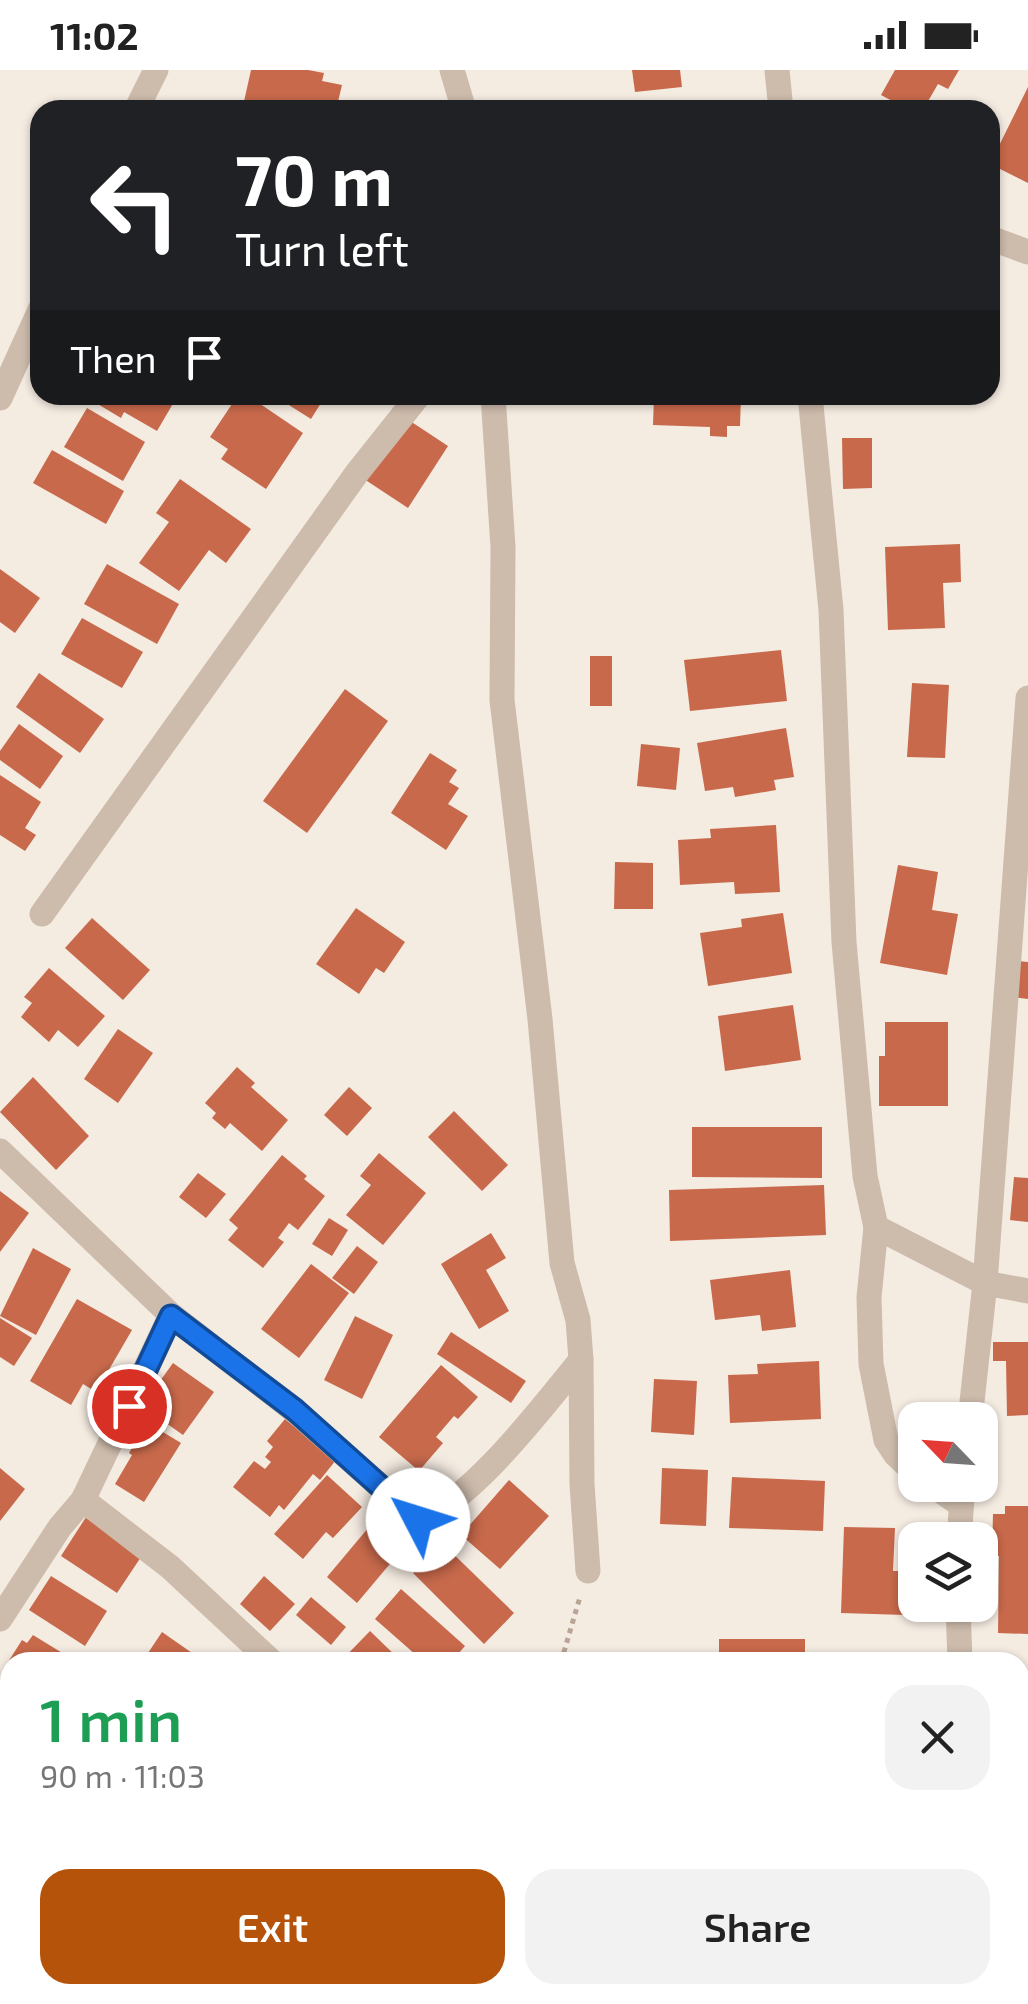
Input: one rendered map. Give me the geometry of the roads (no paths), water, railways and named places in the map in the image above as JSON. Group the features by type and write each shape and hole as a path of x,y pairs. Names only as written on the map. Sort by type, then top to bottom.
{"street":[{"path":"141,100 156,70"},
{"path":"452,70 461,100"},
{"path":"777,70 780,100"},
{"path":"1000,242 1028,252"},
{"path":"0,398 30,332"},
{"path":"42,914 356,473 411,405"},
{"path":"494,405 503,547 502,700 540,1020 562,1263 578,1320 588,1570"},
{"path":"811,405 831,610 844,942 866,1176 876,1227 869,1297 870,1364 886,1440 898,1458"},
{"path":"972,1402 1020,896 1028,698"},
{"path":"0,1150 171,1316 295,1410 418,1520 437,1514 507,1449 581,1360"},
{"path":"876,1227 985,1283 1028,1290"},
{"path":"0,1619 60,1527 83,1500 171,1316"},
{"path":"83,1500 170,1566 261,1652"},
{"path":"959,1622 960,1652"}]}
